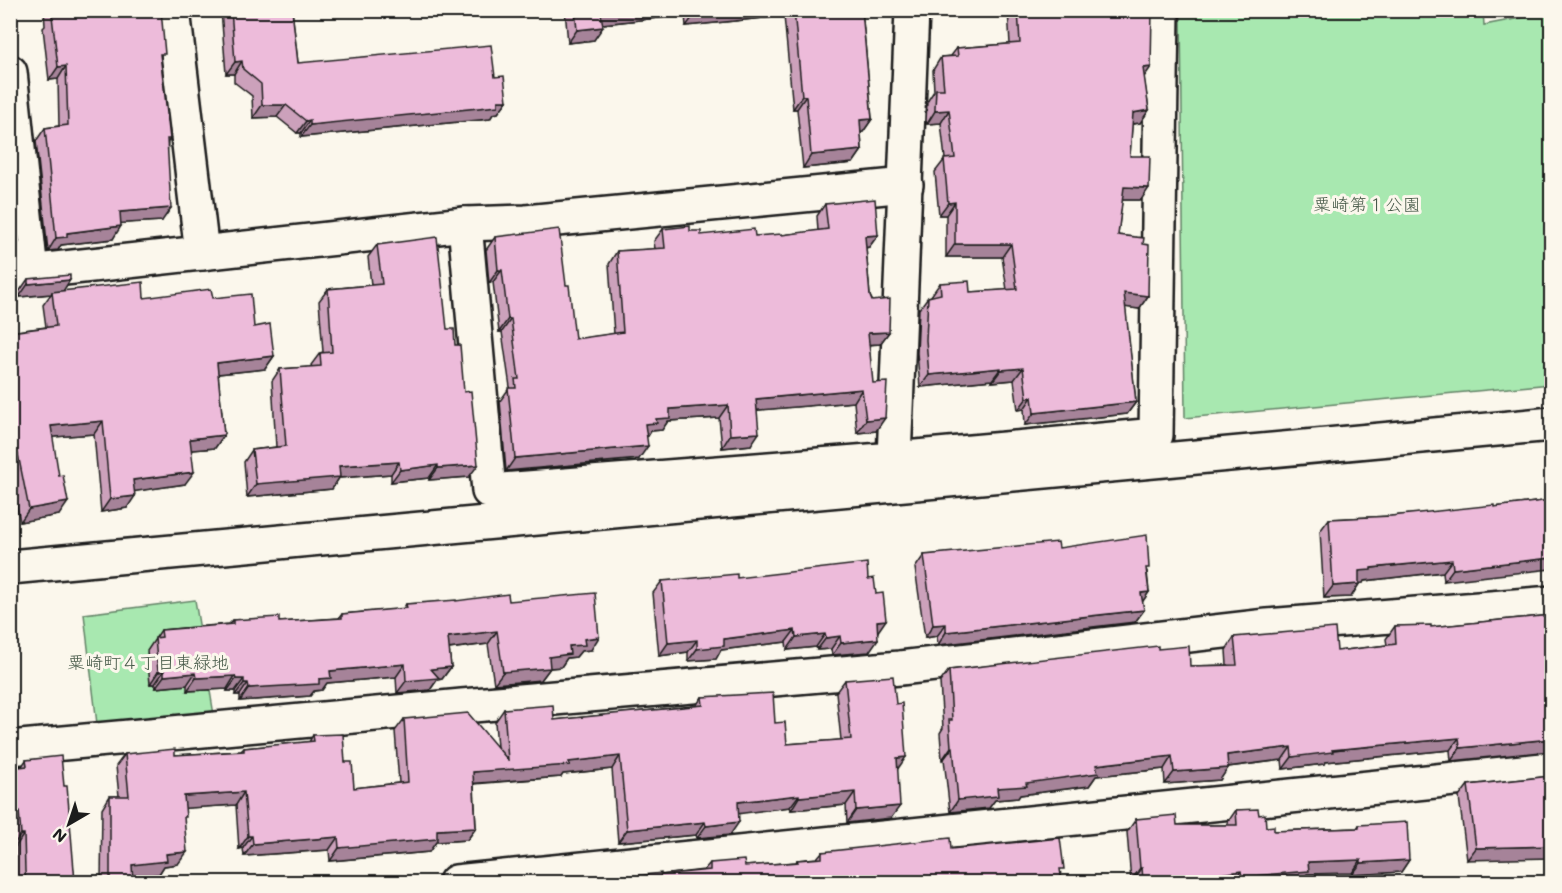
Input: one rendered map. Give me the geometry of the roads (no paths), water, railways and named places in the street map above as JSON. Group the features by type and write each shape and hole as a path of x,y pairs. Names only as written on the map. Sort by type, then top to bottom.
{"street":[{"path":"173,10 202,253"},
{"path":"894,459 912,10"},
{"path":"465,224 489,491 894,459 1156,435 1162,10"},
{"path":"10,72 21,273 465,224 526,222 906,185"},
{"path":"10,567 1551,424"},
{"path":"10,748 900,668 1267,626 1551,603"},
{"path":"456,882 1551,769"}],"park label":[{"name":"粟崎第１公園","path":"1367,205"},
{"name":"粟崎町４丁目東緑地","path":"148,663"}]}
